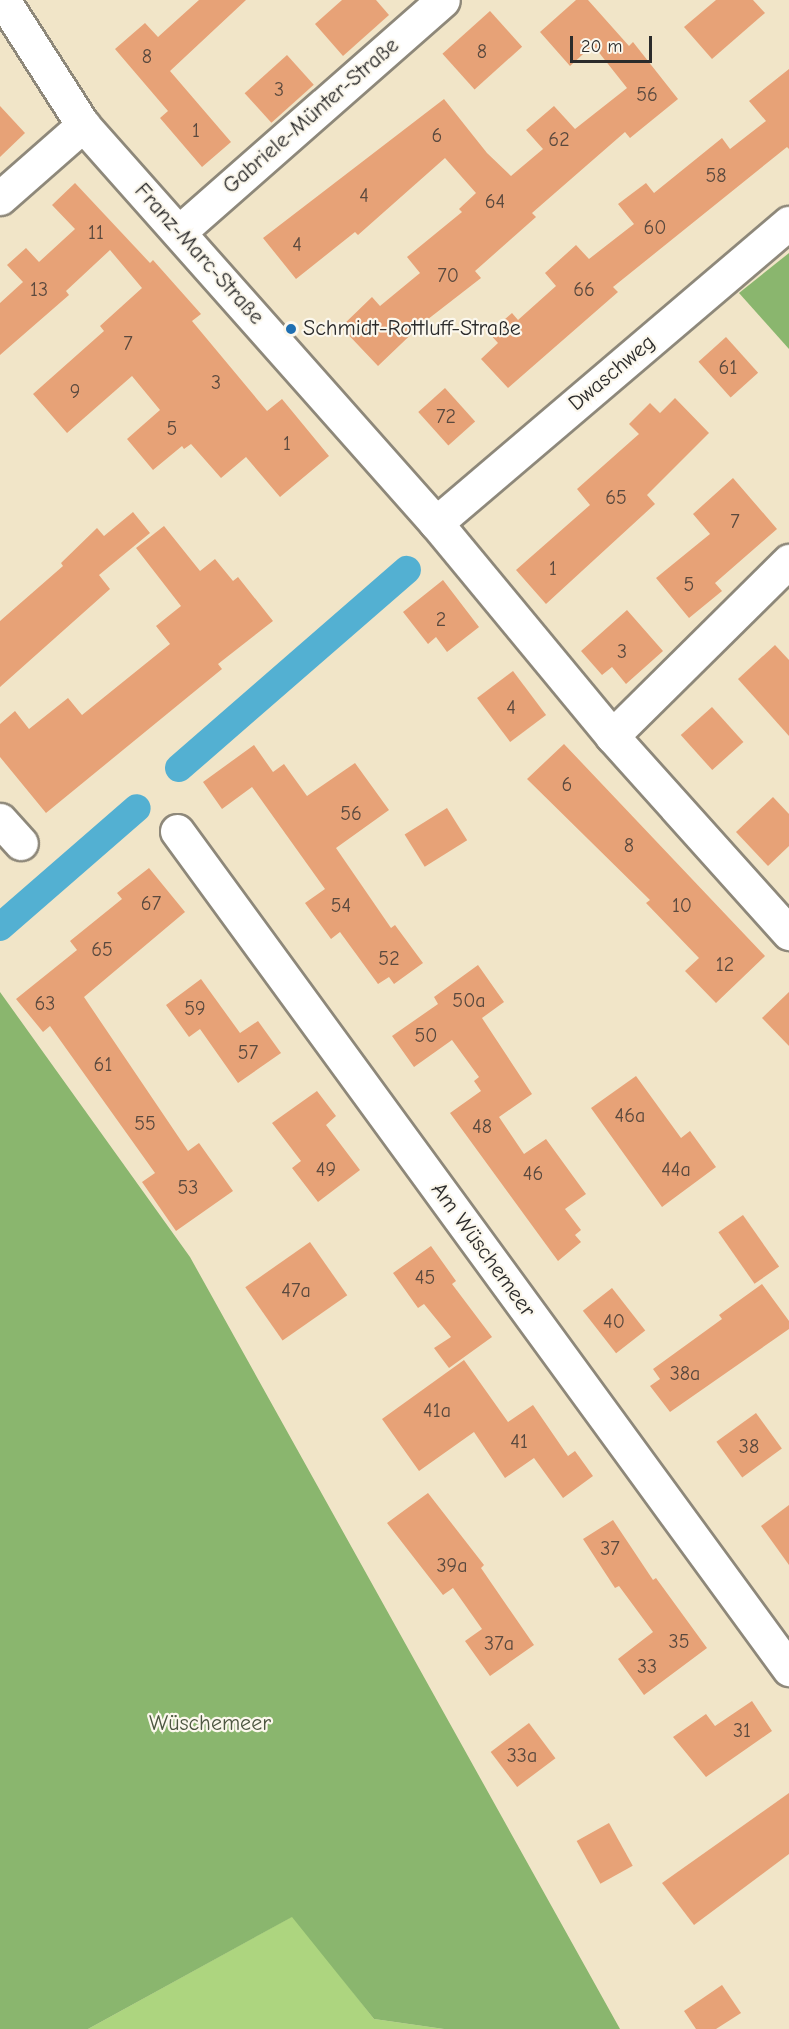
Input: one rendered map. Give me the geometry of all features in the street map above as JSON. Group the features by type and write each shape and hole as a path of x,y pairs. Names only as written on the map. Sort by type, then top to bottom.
{"street":[{"name":"Franz-Marc-Straße","path":"3,0 83,125 435,523"},
{"name":"Gabriele-Münter-Straße","path":"179,232 443,0"},
{"path":"0,198 83,125"},
{"name":"Dwaschweg","path":"435,523 789,222"},
{"path":"435,523 612,736 789,933"},
{"path":"612,736 789,561"},
{"name":"Am Wüschemeer","path":"177,831 789,1669"}],"green space":[{"path":"789,253 789,349 739,293"},
{"name":"Wüschemeer","path":"0,992 190,1257 620,2029 444,2029 374,2019 292,1917 88,2029 0,2029"},
{"path":"293,1916 374,2019 444,2029 88,2029"}],"building":[{"path":"199,0 246,0 170,71 231,142 202,167 160,118 168,111 115,49 145,23 158,37"},
{"path":"342,0 376,0 389,15 343,56 315,24"},
{"path":"576,0 588,0 629,46 633,42 678,99 630,138 625,132 532,213 536,217 475,271 481,278 423,323 378,366 341,327 372,297 380,306 420,273 407,257 462,212 459,209 476,193 445,158 358,235 355,232 296,279 263,238 444,99 487,153 511,176 543,149 526,130 554,106 575,129 627,88 593,45 570,66 540,32"},
{"path":"716,0 753,0 765,13 712,59 684,27"},
{"path":"490,11 522,47 475,89 442,54"},
{"path":"287,55 314,85 271,123 245,93"},
{"path":"789,69 789,149 787,147 613,287 618,292 508,388 481,359 498,343 489,333 512,313 518,320 556,286 545,273 576,245 589,259 634,224 618,204 646,183 654,193 722,138 730,149 766,121 749,101"},
{"path":"0,106 25,133 0,157"},
{"path":"75,183 150,263 153,260 201,314 192,321 267,411 282,399 329,456 280,497 246,457 221,478 191,444 184,449 182,446 153,470 127,439 160,410 132,376 67,433 33,394 104,331 100,326 142,288 110,250 66,291 69,295 0,355 0,303 23,282 7,265 26,248 39,262 75,229 52,205"},
{"path":"726,337 758,373 731,397 699,362"},
{"path":"445,388 475,421 448,446 418,412"},
{"path":"675,398 709,433 647,495 655,504 546,604 516,570 590,505 577,489 639,434 629,424 650,403 660,413"},
{"path":"733,478 777,529 715,583 722,591 689,618 656,578 710,534 693,514"},
{"path":"133,512 150,533 99,575 110,589 0,687 0,621 63,566 61,563 97,528 104,536"},
{"path":"164,526 200,571 215,559 233,581 238,577 273,621 218,664 222,669 46,813 0,757 0,724 15,711 29,729 68,698 82,715 170,644 156,626 181,606 136,548"},
{"path":"443,580 479,627 447,652 436,637 428,644 403,612"},
{"path":"627,610 663,651 626,684 612,667 602,675 581,651"},
{"path":"775,645 789,660 789,736 738,679"},
{"path":"513,671 546,715 510,742 477,698"},
{"path":"712,707 743,742 712,770 681,735"},
{"path":"564,744 765,956 716,1003 685,971 699,958 646,903 650,900 527,779"},
{"path":"254,745 273,772 284,764 307,796 355,763 389,810 336,848 391,928 395,925 423,963 394,984 389,977 378,984 340,932 331,939 305,903 325,889 252,787 222,809 203,782"},
{"path":"773,797 789,814 789,846 768,866 736,832"},
{"path":"447,808 467,840 425,867 405,834"},
{"path":"149,868 185,912 84,997 188,1151 199,1143 233,1191 176,1231 142,1182 155,1173 50,1026 43,1032 16,999 77,950 70,941 122,899 117,893"},
{"path":"478,965 504,1002 482,1018 532,1094 499,1117 524,1154 546,1139 586,1194 565,1209 581,1230 575,1235 581,1242 558,1261 450,1113 481,1091 474,1081 479,1077 452,1040 414,1067 392,1036 438,1004 434,997"},
{"path":"201,979 240,1033 258,1021 281,1053 238,1083 200,1029 189,1037 166,1005"},
{"path":"789,992 789,1046 762,1018"},
{"path":"636,1076 681,1138 690,1131 716,1167 662,1207 591,1108"},
{"path":"317,1091 336,1116 326,1125 360,1170 318,1202 292,1168 301,1161 272,1123"},
{"path":"743,1215 779,1267 755,1284 718,1232"},
{"path":"310,1242 347,1295 283,1341 245,1287"},
{"path":"431,1246 456,1281 452,1284 492,1337 449,1368 434,1348 451,1337 424,1304 418,1308 393,1273"},
{"path":"762,1284 789,1321 789,1329 670,1412 650,1386 660,1379 653,1369 722,1319 719,1315"},
{"path":"612,1288 645,1331 616,1353 583,1311"},
{"path":"464,1360 508,1422 533,1405 568,1456 575,1451 593,1476 563,1498 534,1458 505,1478 474,1432 419,1471 382,1419"},
{"path":"756,1413 782,1449 742,1477 716,1442"},
{"path":"428,1493 484,1565 481,1568 534,1645 490,1676 465,1641 482,1629 453,1588 443,1595 387,1523"},
{"path":"789,1505 789,1565 761,1526"},
{"path":"613,1520 653,1580 656,1578 707,1648 644,1695 618,1659 653,1632 619,1586 615,1588 583,1539"},
{"path":"752,1701 772,1731 706,1777 673,1737 706,1714 715,1726"},
{"path":"529,1723 555,1758 517,1787 491,1752"},
{"path":"789,1793 789,1854 694,1925 662,1883"},
{"path":"609,1823 633,1866 600,1884 577,1841"},
{"path":"722,1985 741,2013 716,2029 696,2029 684,2011"}],"waterway":[{"path":"179,768 407,570"},
{"path":"0,927 137,808"}],"place":[{"name":"Schmidt-Rottluff-Straße","path":"291,329"}]}
